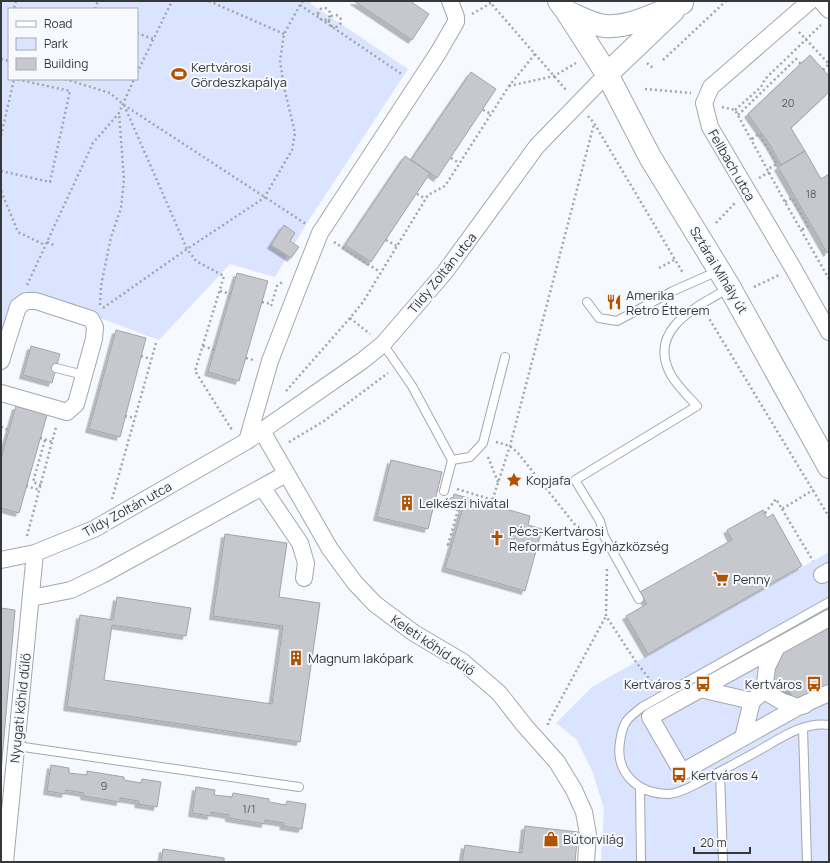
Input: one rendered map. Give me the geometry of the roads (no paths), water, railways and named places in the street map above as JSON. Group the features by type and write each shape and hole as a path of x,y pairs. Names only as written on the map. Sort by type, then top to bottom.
{"street":[{"name":"Fellbach utca","path":"810,1 711,87 704,102 710,127 829,332"},
{"path":"821,1 826,17"},
{"path":"563,6 586,20 605,26 622,25 640,20 683,2"},
{"path":"607,74 683,2"},
{"path":"247,441 270,361 320,233 438,53 456,22 456,17 452,6"},
{"name":"Sztárai Mihály út","path":"563,6 607,74 650,157 725,279 829,467"},
{"name":"Tildy Zoltán utca","path":"1,560 35,553 94,529 247,441 362,361 383,344 445,272 537,146 607,74"},
{"path":"1,360 18,307 26,301 36,301 91,319 96,327 76,404 67,412 1,393"},
{"name":"Keleti kőhíd dűlő","path":"262,431 330,549 359,587 375,604 414,633 462,662 499,693 524,725 557,762 574,790 584,812 588,834 586,862"},
{"path":"31,598 72,590 286,474"},
{"path":"262,487 300,543 306,563 304,578"},
{"name":"Nyugati kőhíd dűlő","path":"5,862 35,553"},
{"path":"827,623 777,647 650,717 682,772 829,692"},
{"path":"743,738 752,701 764,690 767,667 777,647"},
{"path":"700,689 752,701"},
{"path":"764,690 780,701 798,708 829,699"}],"lane":[{"path":"587,302 599,318 617,321 689,284 725,279"},
{"path":"639,599 604,536 600,521 575,480 697,406 678,386 671,376 666,365 664,348 671,330 680,320 701,305 725,279"},
{"path":"383,344 412,386 452,460 444,491"},
{"path":"452,460 470,457 483,443 505,357"},
{"path":"56,368 84,375"},
{"path":"829,602 642,707 631,716 624,727 621,735 619,750 622,765 633,782 648,790 669,794 681,791 720,772 793,732 815,724 829,725"},
{"path":"803,728 807,862"},
{"path":"17,746 299,787"},
{"path":"720,772 722,862"},
{"path":"640,787 641,862"},
{"path":"1,860 5,862"}],"place":[{"name":"Kertvárosi Gördeszkapálya","path":"179,74"},
{"name":"Amerika Retro Étterem","path":"614,302"},
{"name":"Kopjafa","path":"514,480"},
{"name":"Lelkészi hivatal","path":"407,503"},
{"name":"Pécs-Kertvárosi Református Egyházközség","path":"497,538"},
{"name":"Penny","path":"721,579"},
{"name":"Magnum lakópark","path":"296,658"},
{"name":"Kertváros 3","path":"703,684"},
{"name":"Kertváros","path":"814,684"},
{"name":"Kertváros 4","path":"679,775"},
{"name":"Bútorvilág","path":"551,839"}]}
